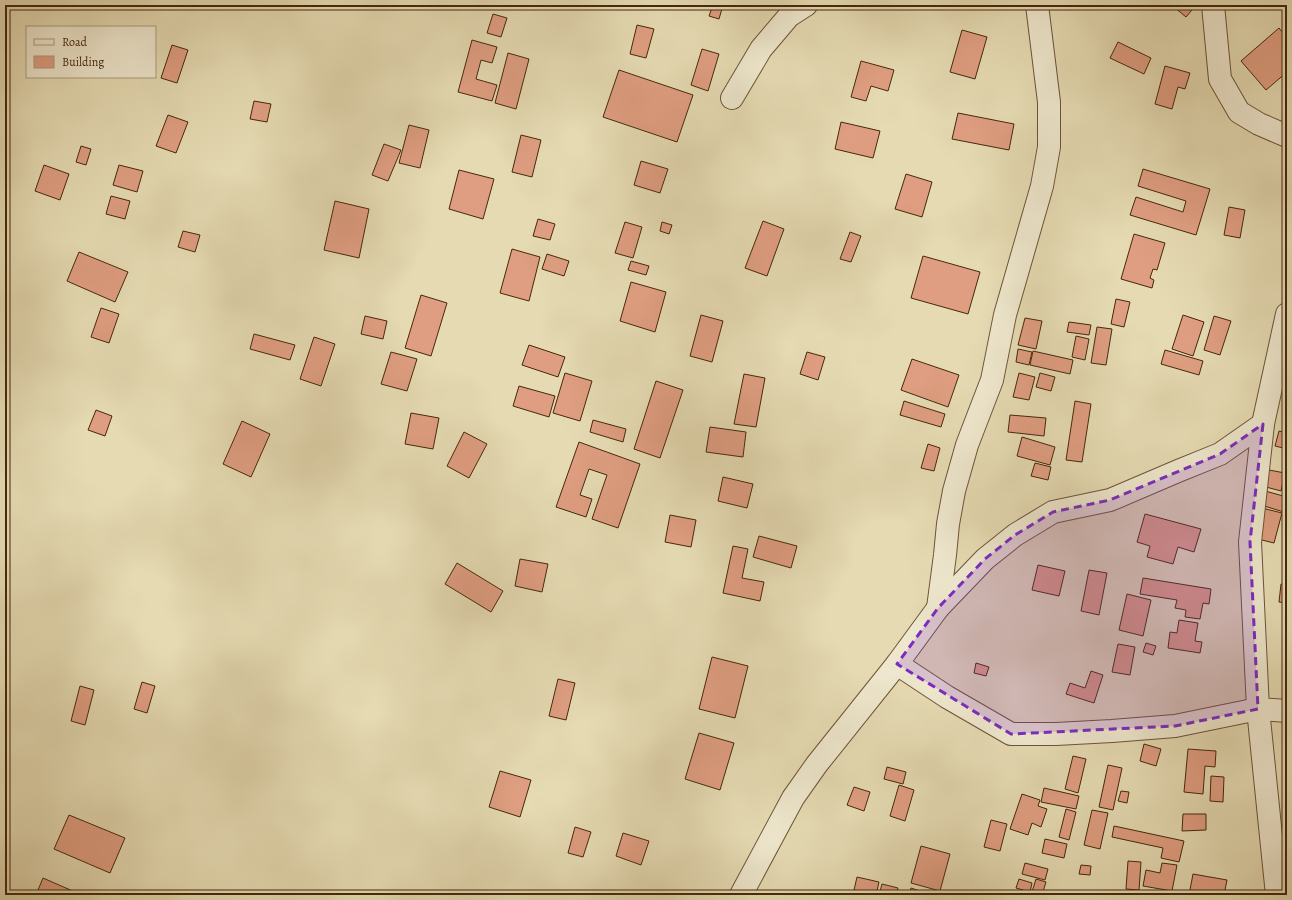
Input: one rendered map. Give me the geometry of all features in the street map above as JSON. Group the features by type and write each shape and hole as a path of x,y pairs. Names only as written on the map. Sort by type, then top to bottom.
{"street":[{"path":"732,98 761,49 789,16 806,5"},
{"path":"938,608 948,524 954,491 966,445 992,380 1005,315 1042,186 1049,147 1049,102 1037,5"},
{"path":"1214,5 1220,79 1239,112 1259,124 1287,136"},
{"path":"1277,895 1258,709 1250,542 1263,424 1287,314"},
{"path":"741,895 793,798 816,764 897,664 938,608 985,559 1015,535 1053,512 1110,500 1220,454 1263,424"},
{"path":"897,664 947,697 1011,734 1056,734 1176,726 1258,709 1287,711"}],"highlighted area":[{"path":"1263,424 1250,542 1258,709 1175,726 1011,734 897,664 938,608 985,559 1015,535 1053,512 1110,500 1220,454"}],"building":[{"path":"390,5 405,5 404,8"},
{"path":"713,5 723,5 719,19 709,16"},
{"path":"1175,5 1196,5 1186,17 1174,7"},
{"path":"493,14 507,18 501,37 487,33"},
{"path":"637,25 654,29 646,58 630,54"},
{"path":"1279,28 1287,38 1287,72 1266,90 1241,61"},
{"path":"962,30 987,37 975,79 950,72"},
{"path":"472,40 497,47 492,63 481,60 476,79 497,85 492,101 458,92"},
{"path":"1118,42 1151,58 1144,74 1110,58"},
{"path":"172,45 188,50 177,83 161,78"},
{"path":"702,49 719,54 708,91 691,85"},
{"path":"508,53 529,59 516,109 495,103"},
{"path":"861,61 894,70 888,91 871,86 866,101 851,97"},
{"path":"1165,66 1190,73 1185,89 1178,87 1172,109 1155,104"},
{"path":"619,70 693,95 677,142 603,117"},
{"path":"254,101 271,104 267,122 250,119"},
{"path":"958,113 1014,124 1009,150 952,139"},
{"path":"168,115 188,122 176,153 156,146"},
{"path":"841,122 880,131 873,158 835,149"},
{"path":"409,125 429,130 420,168 399,163"},
{"path":"521,135 541,140 532,177 512,172"},
{"path":"384,144 401,150 388,181 372,175"},
{"path":"81,146 91,149 86,165 76,162"},
{"path":"641,161 668,169 660,193 634,185"},
{"path":"44,165 69,174 60,200 35,191"},
{"path":"119,165 143,171 137,192 113,185"},
{"path":"1143,169 1210,189 1196,235 1130,215 1136,197 1183,212 1186,201 1138,186"},
{"path":"459,170 494,179 483,219 449,209"},
{"path":"906,174 932,182 922,217 895,209"},
{"path":"111,196 130,201 125,219 106,214"},
{"path":"335,201 369,209 359,258 324,250"},
{"path":"1229,207 1245,210 1240,238 1224,235"},
{"path":"538,219 555,224 550,240 533,236"},
{"path":"763,221 784,229 767,276 745,268"},
{"path":"625,222 642,227 633,258 615,253"},
{"path":"662,222 672,225 669,234 660,231"},
{"path":"183,231 200,235 195,252 178,247"},
{"path":"850,232 861,236 851,262 840,259"},
{"path":"1134,234 1165,243 1157,270 1153,269 1150,278 1154,280 1152,288 1121,279"},
{"path":"512,249 540,257 529,301 500,293"},
{"path":"79,252 128,272 115,302 67,281"},
{"path":"547,254 569,261 564,276 542,269"},
{"path":"923,256 980,272 968,314 911,298"},
{"path":"631,261 649,266 646,275 628,270"},
{"path":"631,282 666,292 655,332 620,321"},
{"path":"421,295 447,303 431,356 405,348"},
{"path":"1116,299 1130,302 1124,327 1111,324"},
{"path":"101,308 119,314 109,343 91,337"},
{"path":"701,315 723,321 712,362 690,356"},
{"path":"1183,315 1204,322 1193,356 1172,349"},
{"path":"365,316 387,321 383,339 361,334"},
{"path":"1214,316 1231,321 1220,355 1204,350"},
{"path":"1025,318 1042,321 1036,349 1018,345"},
{"path":"1069,322 1091,325 1089,335 1067,332"},
{"path":"1097,327 1112,329 1106,365 1091,363"},
{"path":"254,334 295,345 290,360 250,349"},
{"path":"1076,336 1089,339 1085,360 1072,357"},
{"path":"314,337 335,344 321,386 300,379"},
{"path":"529,345 565,357 558,377 522,365"},
{"path":"1018,349 1032,352 1029,365 1016,362"},
{"path":"1165,350 1203,361 1199,375 1161,364"},
{"path":"1033,351 1073,360 1070,374 1030,365"},
{"path":"391,352 417,359 407,391 381,384"},
{"path":"807,352 825,357 818,380 800,374"},
{"path":"912,359 959,375 948,407 901,390"},
{"path":"565,373 592,381 580,421 553,413"},
{"path":"1019,373 1035,377 1029,400 1013,397"},
{"path":"1040,373 1055,377 1051,391 1036,387"},
{"path":"744,374 765,378 756,427 734,424"},
{"path":"656,381 683,390 660,458 634,449"},
{"path":"519,386 555,396 549,417 513,406"},
{"path":"904,401 945,414 941,427 900,415"},
{"path":"1075,401 1091,404 1082,462 1066,460"},
{"path":"96,410 112,416 105,436 88,430"},
{"path":"411,413 439,418 433,449 405,444"},
{"path":"1010,415 1046,418 1044,436 1008,432"},
{"path":"593,420 626,429 623,442 590,432"},
{"path":"242,421 270,434 251,477 223,464"},
{"path":"710,427 746,432 743,457 706,452"},
{"path":"1279,431 1287,433 1287,449 1275,446"},
{"path":"464,432 487,444 469,478 447,466"},
{"path":"1022,437 1055,447 1050,465 1017,456"},
{"path":"579,442 640,464 618,528 592,519 607,475 589,469 580,495 592,499 586,517 556,507"},
{"path":"928,444 940,448 934,471 921,468"},
{"path":"1035,463 1051,467 1048,480 1031,476"},
{"path":"1269,470 1285,473 1281,491 1266,487"},
{"path":"723,477 753,484 747,508 718,501"},
{"path":"1265,491 1287,497 1287,513 1261,505"},
{"path":"1262,508 1282,513 1274,543 1254,538"},
{"path":"1145,514 1201,529 1194,552 1178,547 1173,564 1147,557 1150,546 1137,542"},
{"path":"670,515 696,520 691,547 665,542"},
{"path":"759,536 797,546 791,568 753,557"},
{"path":"733,546 748,549 742,578 764,582 760,601 723,593"},
{"path":"520,559 548,564 542,592 515,586"},
{"path":"457,563 503,591 491,612 445,584"},
{"path":"1038,565 1065,571 1059,596 1032,590"},
{"path":"1089,570 1107,573 1099,615 1081,611"},
{"path":"1143,578 1211,589 1209,604 1203,603 1200,619 1185,617 1186,610 1175,608 1177,600 1140,594"},
{"path":"1281,584 1287,584 1287,603 1279,602"},
{"path":"1127,594 1151,600 1143,636 1119,630"},
{"path":"1179,620 1198,623 1195,641 1202,642 1200,653 1168,648 1170,632 1177,633"},
{"path":"1146,643 1156,646 1153,655 1143,652"},
{"path":"1118,644 1135,647 1130,675 1112,672"},
{"path":"712,657 748,666 735,718 699,709"},
{"path":"976,663 989,667 986,676 974,673"},
{"path":"1091,671 1103,675 1094,703 1066,694 1070,683 1085,688"},
{"path":"558,679 575,683 566,720 549,716"},
{"path":"142,682 155,686 147,713 134,709"},
{"path":"80,686 94,690 85,725 71,721"},
{"path":"699,733 734,743 720,790 685,779"},
{"path":"1144,744 1161,749 1156,766 1140,761"},
{"path":"1188,749 1216,751 1215,767 1205,766 1203,794 1184,792"},
{"path":"1073,756 1086,759 1078,793 1065,789"},
{"path":"1108,765 1122,768 1113,810 1099,807"},
{"path":"887,767 906,772 903,784 884,779"},
{"path":"500,771 531,780 520,817 489,807"},
{"path":"1211,776 1224,777 1223,802 1210,801"},
{"path":"899,785 914,790 905,821 890,816"},
{"path":"854,787 870,792 864,811 847,805"},
{"path":"1044,788 1079,796 1076,809 1041,802"},
{"path":"1121,791 1129,792 1127,803 1118,801"},
{"path":"1022,794 1040,800 1038,806 1047,809 1041,827 1032,823 1028,835 1010,829"},
{"path":"1066,809 1076,812 1069,840 1059,837"},
{"path":"1092,810 1108,813 1100,849 1084,845"},
{"path":"1183,814 1206,814 1206,830 1182,831"},
{"path":"69,815 125,838 110,873 54,849"},
{"path":"991,820 1007,824 1000,851 984,847"},
{"path":"1114,826 1184,841 1179,862 1161,858 1163,848 1112,837"},
{"path":"575,827 591,832 583,857 568,853"},
{"path":"623,833 649,841 641,865 616,856"},
{"path":"1045,839 1067,844 1064,858 1042,853"},
{"path":"921,846 950,854 940,891 911,883"},
{"path":"1285,853 1287,853 1287,868 1282,867"},
{"path":"1128,861 1141,862 1139,890 1126,889"},
{"path":"1025,863 1048,869 1045,880 1022,874"},
{"path":"1162,863 1177,865 1172,891 1143,886 1146,870 1160,873"},
{"path":"1081,865 1091,866 1090,875 1079,874"},
{"path":"1193,874 1227,880 1224,895 1189,895"},
{"path":"857,877 879,882 876,895 854,890"},
{"path":"43,878 75,892 74,895 36,895"},
{"path":"1019,879 1032,883 1030,892 1016,888"},
{"path":"1036,879 1046,882 1042,895 1031,895"},
{"path":"882,884 898,888 896,895 879,895"},
{"path":"911,888 920,891 919,895 909,895"}]}
